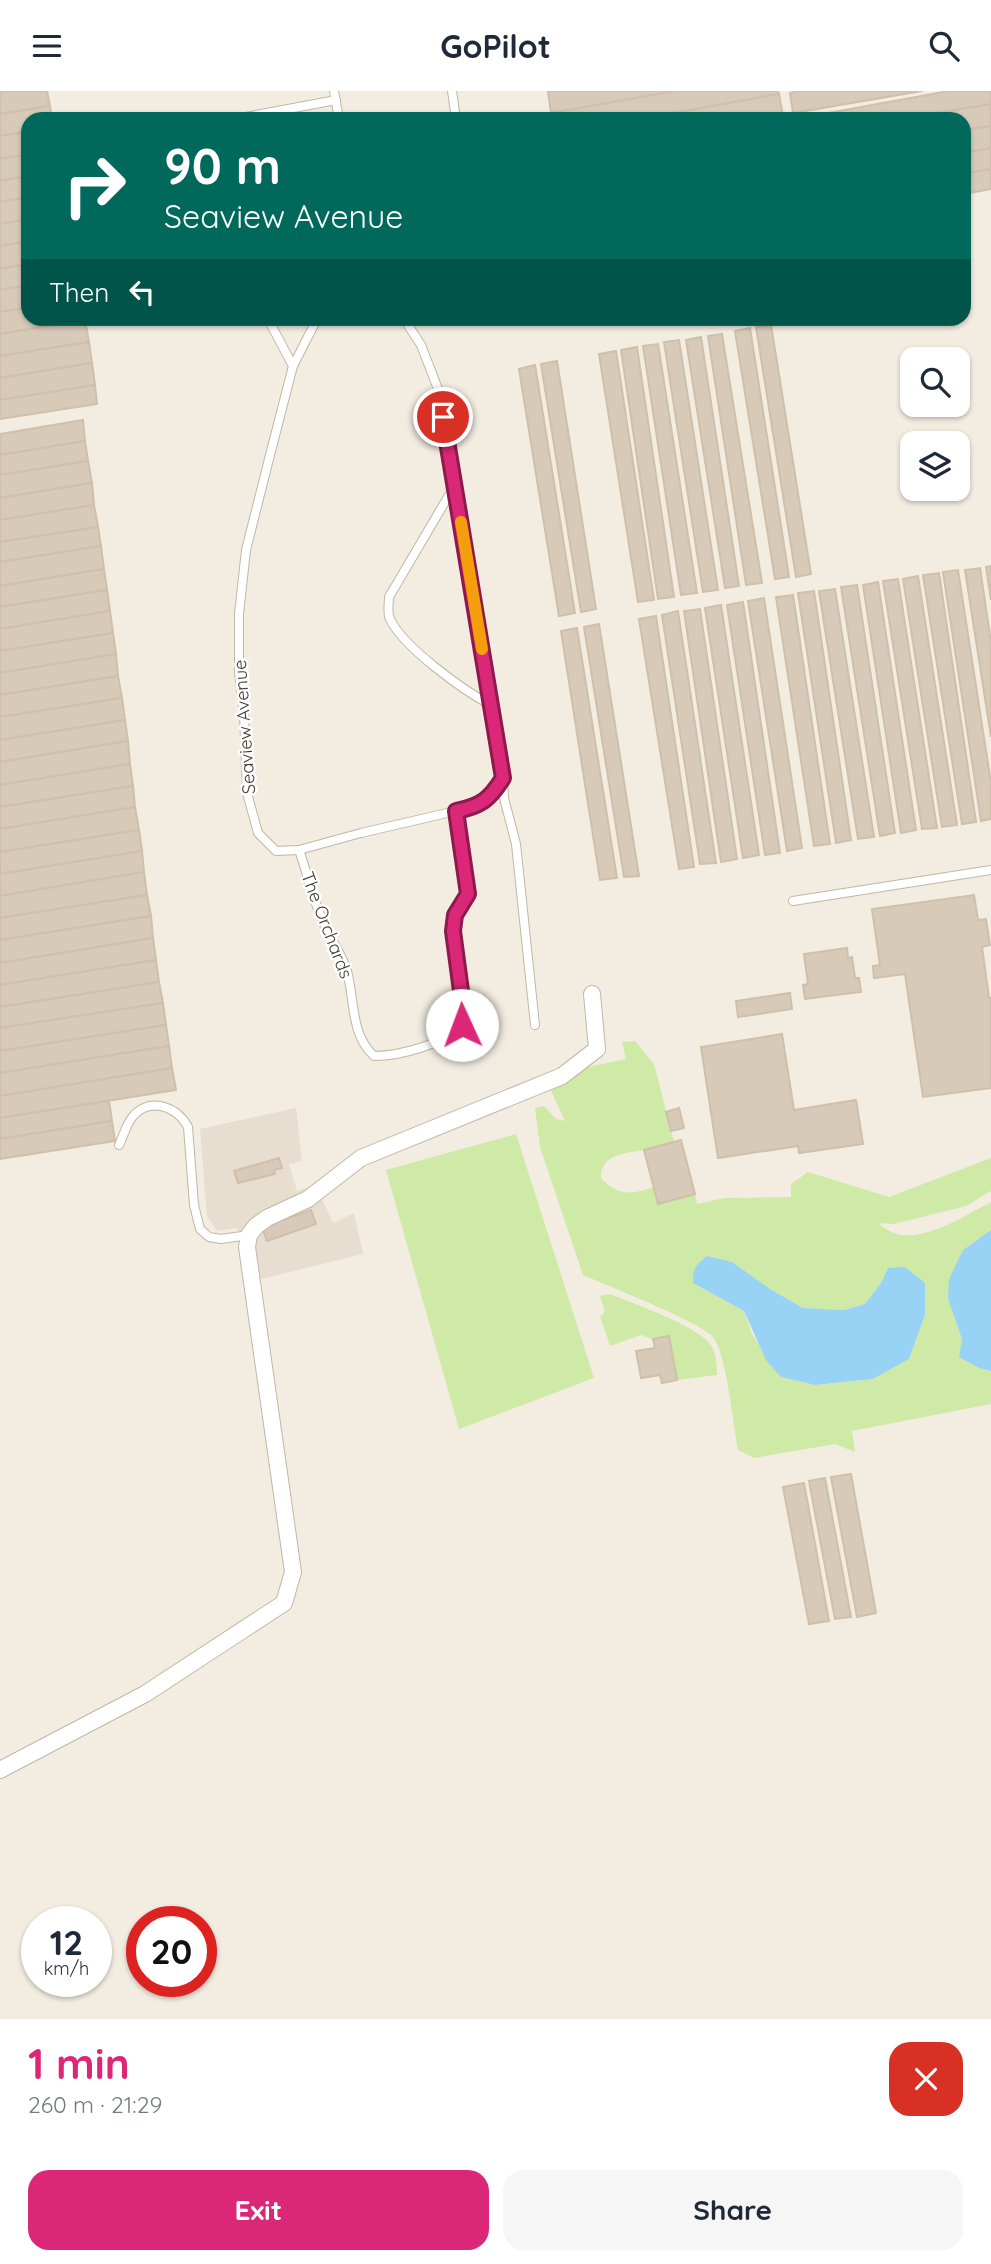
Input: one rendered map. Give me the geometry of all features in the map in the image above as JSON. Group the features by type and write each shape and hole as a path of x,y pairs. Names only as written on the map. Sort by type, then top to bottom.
{"street":[{"path":"0,1770 145,1694 284,1603 293,1572 247,1247 249,1235 267,1218 308,1199 361,1158 562,1076 597,1049 592,994"}],"lane":[{"path":"452,91 455,112"},
{"path":"265,112 335,96"},
{"path":"272,326 293,366"},
{"name":"Seaview Avenue","path":"313,326 293,366 246,550 240,614 239,672 244,714 247,793 258,833 276,851 299,850 473,807 491,797 503,778"},
{"path":"409,326 421,345 440,394 503,778 504,798 516,844 535,1025"},
{"path":"455,485 389,597 388,617 402,637 440,670 491,705"},
{"name":"The Orchards","path":"299,850 321,918 347,972 357,1029 363,1047 374,1056 391,1056 452,1035 462,1025 461,991 453,931 455,915 468,894 456,811"},
{"path":"793,901 991,870"},
{"path":"119,1145 132,1116 142,1109 162,1106 174,1110 188,1127 194,1205 200,1229 209,1237 221,1239 249,1235"}],"shaded area":[{"path":"296,1108 302,1161 289,1164 297,1191 315,1185 333,1223 354,1213 363,1254 261,1279 256,1250 235,1228 217,1231 207,1216 200,1129"}],"green space":[{"path":"635,1041 654,1064 674,1142 616,1156 605,1163 601,1178 619,1191 632,1192 654,1187 659,1204 695,1194 697,1204 725,1198 791,1197 791,1184 808,1172 889,1197 991,1158 991,1191 966,1206 894,1224 878,1223 892,1232 916,1235 943,1227 991,1202 991,1230 963,1250 948,1299 962,1339 979,1368 991,1371 991,1404 852,1431 855,1452 835,1444 754,1458 738,1450 723,1360 714,1338 675,1315 583,1275 540,1147 535,1108 544,1106 556,1119 565,1121 551,1091 579,1069 626,1059 622,1042","holes":["888,1268 925,1315 909,1359 873,1379 815,1385 781,1377 752,1334 744,1311 693,1283 770,1289 803,1308 844,1310 865,1304 881,1283"]},
{"path":"516,1134 594,1378 459,1429 386,1170"},
{"path":"610,1294 666,1316 705,1339 713,1350 717,1375 677,1380 669,1336 653,1339 641,1335 610,1346 600,1316 605,1312 600,1296"}],"water":[{"path":"991,1230 991,1371 959,1357 962,1339 948,1299 949,1279 963,1250"},
{"path":"707,1256 732,1262 803,1308 844,1310 865,1304 881,1283 888,1268 905,1267 925,1283 925,1315 909,1359 873,1379 815,1385 781,1377 766,1360 744,1311 693,1283 696,1267"}],"building":[{"path":"47,91 50,106 0,114 0,92"},
{"path":"548,91 675,91 557,112 551,112"},
{"path":"675,91 778,91 779,94 679,112 557,112"},
{"path":"922,91 799,112 793,112 790,93"},
{"path":"949,91 991,91 991,104 943,112 834,112"},
{"path":"779,94 782,112 679,112"},
{"path":"991,104 991,126 971,129 971,112 943,112"},
{"path":"50,106 51,112 21,112 21,133 0,136 0,114"},
{"path":"991,126 991,148 971,152 971,129"},
{"path":"21,133 21,155 0,159 0,136"},
{"path":"991,148 991,169 971,173 971,152"},
{"path":"21,155 21,177 0,181 0,159"},
{"path":"991,169 991,189 971,193 971,173"},
{"path":"21,177 21,198 0,202 0,181"},
{"path":"21,198 21,220 0,224 0,202"},
{"path":"21,220 21,242 0,246 0,224"},
{"path":"21,242 21,265 0,269 0,246"},
{"path":"21,265 21,286 0,290 0,269"},
{"path":"21,286 21,309 0,312 0,290"},
{"path":"21,309 21,326 49,326 0,334 0,312"},
{"path":"49,326 86,326 89,342 0,356 0,334"},
{"path":"771,326 811,574 796,577 756,327"},
{"path":"750,328 789,577 775,579 735,331"},
{"path":"722,334 762,583 746,585 708,336"},
{"path":"701,337 739,586 725,588 686,340"},
{"path":"679,340 718,590 703,592 664,342"},
{"path":"89,342 92,363 0,378 0,356"},
{"path":"658,344 697,593 681,595 643,346"},
{"path":"637,347 674,597 658,599 621,350"},
{"path":"616,351 654,600 638,602 599,354"},
{"path":"557,361 596,609 581,612 541,364"},
{"path":"92,363 95,385 0,400 0,378"},
{"path":"535,365 575,613 559,616 519,369"},
{"path":"95,385 97,404 0,419 0,400"},
{"path":"83,420 85,441 0,455 0,434"},
{"path":"85,441 88,461 0,475 0,455"},
{"path":"88,461 92,483 0,498 0,475"},
{"path":"92,483 94,505 0,520 0,498"},
{"path":"94,505 98,527 0,542 0,520"},
{"path":"98,527 101,546 0,562 0,542"},
{"path":"101,546 104,569 0,586 0,562"},
{"path":"991,566 991,600 986,567"},
{"path":"980,568 991,642 991,737 965,570"},
{"path":"104,569 107,590 0,607 0,586"},
{"path":"958,570 991,783 991,819 981,821 943,572"},
{"path":"939,573 976,822 962,824 923,575"},
{"path":"918,576 957,825 942,827 903,579"},
{"path":"898,579 937,828 922,829 883,581"},
{"path":"878,582 916,830 901,833 863,585"},
{"path":"857,585 895,833 880,836 841,587"},
{"path":"835,589 874,837 858,839 819,591"},
{"path":"107,590 110,611 0,629 0,607"},
{"path":"814,591 851,840 836,843 798,593"},
{"path":"793,595 830,844 814,846 776,597"},
{"path":"764,598 802,848 787,851 748,601"},
{"path":"743,602 780,853 765,855 727,605"},
{"path":"721,605 759,855 743,858 705,608"},
{"path":"700,609 737,859 721,862 684,611"},
{"path":"110,611 113,633 0,651 0,629"},
{"path":"678,611 716,863 700,864 662,615"},
{"path":"656,616 694,867 679,869 639,619"},
{"path":"599,624 639,876 624,877 584,627"},
{"path":"577,628 617,878 600,880 561,631"},
{"path":"113,633 116,654 0,673 0,651"},
{"path":"116,654 118,676 0,695 0,673"},
{"path":"118,676 122,698 0,717 0,695"},
{"path":"122,698 125,720 0,740 0,717"},
{"path":"125,720 128,741 0,762 0,740"},
{"path":"128,741 130,764 0,785 0,762"},
{"path":"130,764 133,786 0,807 0,785"},
{"path":"133,786 135,807 0,829 0,807"},
{"path":"135,807 139,830 0,852 0,829"},
{"path":"139,830 142,851 0,874 0,852"},
{"path":"142,851 144,872 0,896 0,874"},
{"path":"144,872 147,895 0,918 0,896"},
{"path":"147,895 151,916 0,940 0,918"},
{"path":"974,895 978,920 986,919 990,945 982,947 991,998 991,1088 923,1097 905,974 874,978 873,966 880,965 872,909"},
{"path":"151,916 153,938 0,963 0,940"},
{"path":"153,938 156,960 0,985 0,963"},
{"path":"847,948 848,958 852,957 855,978 859,978 861,992 805,999 803,985 808,984 804,954"},
{"path":"156,960 159,982 0,1007 0,985"},
{"path":"159,982 163,1003 0,1028 0,1007"},
{"path":"790,993 792,1009 738,1017 736,1001"},
{"path":"163,1003 166,1025 0,1051 0,1028"},
{"path":"166,1025 169,1046 0,1073 0,1051"},
{"path":"782,1034 794,1110 856,1100 863,1144 799,1153 798,1146 718,1158 701,1047"},
{"path":"169,1046 172,1068 0,1096 0,1073"},
{"path":"172,1068 176,1090 0,1118 0,1096"},
{"path":"109,1101 112,1121 0,1139 0,1118"},
{"path":"679,1108 684,1128 671,1131 666,1112"},
{"path":"112,1121 115,1141 0,1159 0,1139"},
{"path":"681,1140 695,1194 658,1204 644,1150"},
{"path":"279,1158 282,1168 274,1170 275,1174 238,1183 234,1171"},
{"path":"311,1210 316,1224 267,1241 262,1227"},
{"path":"669,1336 677,1380 662,1383 660,1375 641,1378 636,1351 655,1348 653,1339"},
{"path":"851,1474 876,1613 857,1617 831,1477"},
{"path":"825,1478 851,1617 835,1619 809,1481"},
{"path":"804,1483 829,1621 809,1624 783,1487"}],"slow traffic":[{"path":"461,522 482,649"}],"route":[{"path":"443,417 503,778 491,797 473,807 456,811 468,894 455,915 453,931 461,991 462,1025"}]}
